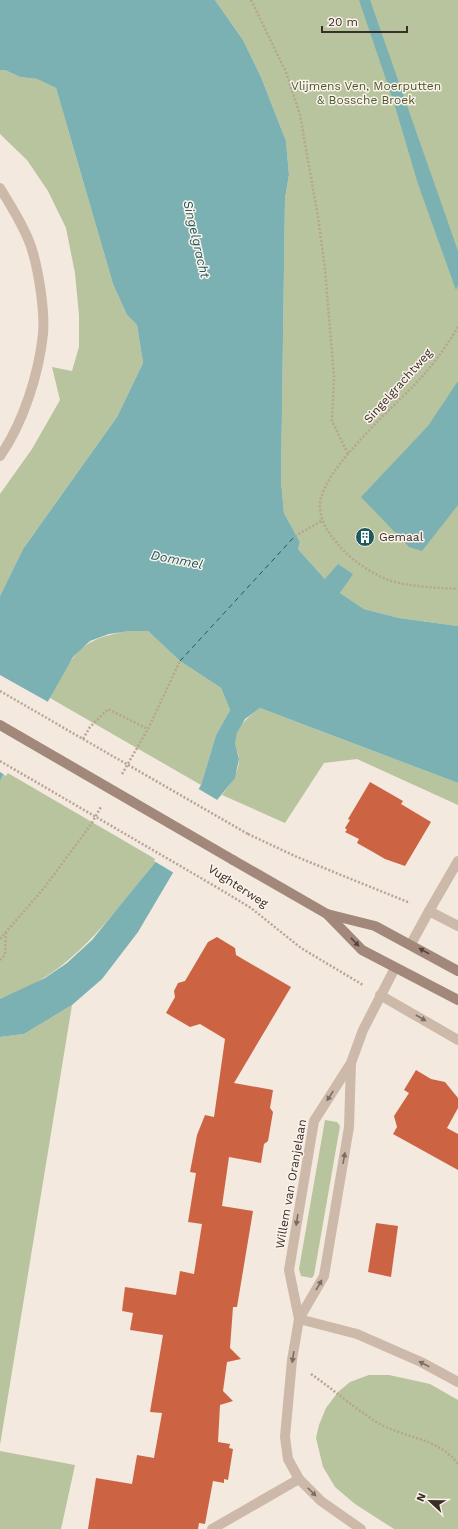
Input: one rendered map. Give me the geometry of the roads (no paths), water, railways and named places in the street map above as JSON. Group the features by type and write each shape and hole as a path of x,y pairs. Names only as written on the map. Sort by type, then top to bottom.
{"main road":[{"name":"Vughterweg","path":"0,725 327,914 375,926 411,944 458,971"},
{"name":"Vughterweg","path":"327,914 362,950 458,1000"}],"street":[{"path":"0,188 33,251 40,290 43,332 36,375 21,414 0,456"},
{"path":"411,944 458,861"},
{"path":"429,911 458,926"},
{"name":"Willem van Oranjelaan","path":"299,1319 289,1270 314,1121 351,1063 363,1030 394,968"},
{"path":"380,995 458,1040"},
{"name":"Willem van Oranjelaan","path":"351,1063 349,1126 324,1276 299,1319 292,1360 285,1437 288,1458 299,1479 321,1501 361,1529"},
{"path":"299,1319 357,1334 420,1362 458,1382"},
{"path":"212,1529 299,1479"}],"water":[{"path":"0,0 215,0 243,40 261,77 286,141 289,175 285,198 281,481 284,513 300,542 298,549 325,579 338,564 353,574 340,593 364,609 399,618 458,626 458,783 260,708 245,719 237,733 235,743 239,759 235,778 213,805 138,932 102,979 72,1005 24,1034 0,1037 0,999 45,978 67,963 92,940 157,860 201,785 216,735 230,710 221,688 180,661 148,631 130,631 109,634 90,641 73,657 0,781 0,596 23,549 117,417 143,363 137,325 127,315 113,284 56,88 37,79 20,77 5,70 0,70"},
{"path":"359,0 370,0 458,251 458,285 456,290 418,184 394,103"},
{"path":"458,381 458,505 422,551 409,547 361,497 428,426"}],"place":[{"name":"Gemaal","path":"365,537"}],"park label":[{"name":"Vlijmens Ven, Moerputten & Bossche Broek","path":"366,93"}],"water label":[{"name":"Singelgracht","path":"197,239"},
{"name":"Dommel","path":"177,559"}]}
